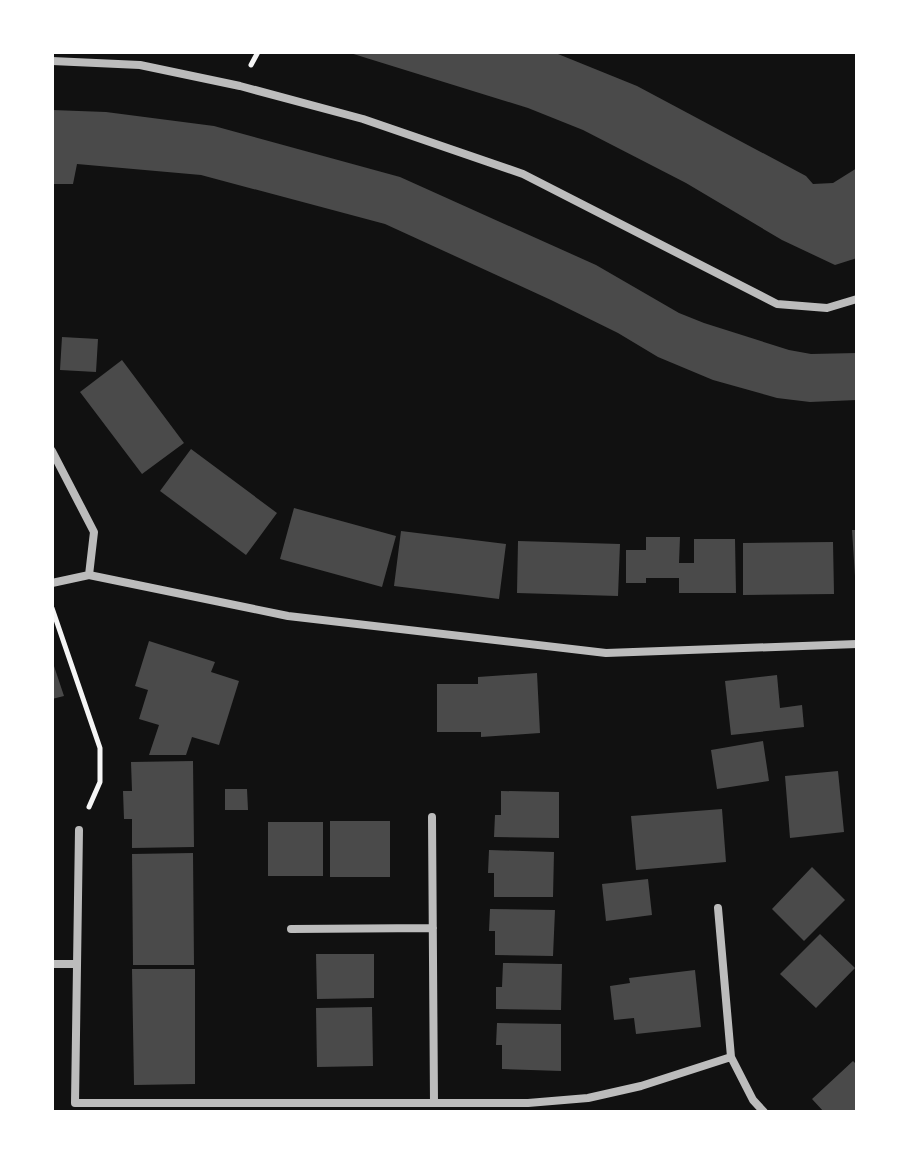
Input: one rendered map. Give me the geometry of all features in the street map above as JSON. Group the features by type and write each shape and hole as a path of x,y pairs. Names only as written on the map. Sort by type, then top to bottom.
{"street":[{"path":"52,61 140,65 240,86 363,119 523,174 777,304 827,308 857,299"},
{"path":"52,451 94,532 89,575"},
{"path":"52,583 89,575 288,616 606,653 857,644"},
{"path":"432,817 434,1102"},
{"path":"79,830 75,1108 168,1104 528,1103 588,1098 641,1086 731,1057"},
{"path":"718,908 731,1057 753,1100 764,1112"},
{"path":"291,929 433,928"},
{"path":"52,964 77,964"}],"path":[{"path":"52,607 100,748 100,782 79,830"}],"building":[{"path":"347,52 553,52 637,86 806,176 813,184 833,183 857,168 857,258 835,265 782,240 686,183 583,130 528,108"},
{"path":"52,110 106,112 214,126 400,177 596,265 679,313 704,323 789,350 811,354 857,353 857,400 810,402 777,398 713,380 658,357 551,300 385,224 201,175 77,164 73,184 52,184"},
{"path":"62,337 98,339 96,372 60,370"},
{"path":"122,360 184,443 142,474 80,392"},
{"path":"191,449 277,513 246,555 160,491"},
{"path":"294,508 396,536 382,587 280,559"},
{"path":"852,530 857,530 857,576 855,576"},
{"path":"401,531 506,544 499,599 394,586"},
{"path":"646,537 680,537 679,563 694,563 694,539 735,539 736,593 679,593 679,578 646,578 646,583 626,583 626,550 646,550"},
{"path":"518,541 620,544 618,596 517,593"},
{"path":"833,542 834,594 743,595 743,543"},
{"path":"149,641 215,662 211,672 239,681 219,745 192,737 186,755 149,755 159,725 139,719 148,690 135,686"},
{"path":"52,660 64,696 52,699"},
{"path":"537,673 540,733 481,737 481,732 437,732 437,684 478,684 478,677"},
{"path":"777,675 780,708 802,705 804,727 731,735 725,681"},
{"path":"763,741 769,781 717,789 711,750"},
{"path":"193,761 194,847 132,848 132,819 124,819 123,791 132,791 131,762"},
{"path":"838,771 844,832 790,838 785,776"},
{"path":"225,789 247,789 248,810 225,810"},
{"path":"501,791 559,792 559,838 494,837 495,815 501,815"},
{"path":"722,809 726,862 636,870 631,816"},
{"path":"330,821 390,821 390,877 330,877"},
{"path":"268,822 323,822 323,876 268,876"},
{"path":"489,850 554,852 553,897 494,897 494,873 488,873"},
{"path":"193,853 194,965 133,965 132,854"},
{"path":"812,867 845,900 804,941 772,909"},
{"path":"648,879 652,915 606,921 602,884"},
{"path":"490,909 555,910 553,956 495,955 495,931 489,931"},
{"path":"820,934 855,968 816,1008 780,974"},
{"path":"316,954 374,954 374,998 317,999"},
{"path":"503,963 562,964 561,1010 496,1009 496,987 502,987"},
{"path":"132,969 195,969 195,1084 134,1085"},
{"path":"695,970 701,1027 636,1034 634,1018 614,1020 610,986 630,983 629,978"},
{"path":"372,1007 373,1066 317,1067 316,1008"},
{"path":"497,1023 561,1024 561,1071 502,1069 502,1045 496,1045"},
{"path":"853,1061 857,1065 857,1112 824,1112 812,1099"}]}
